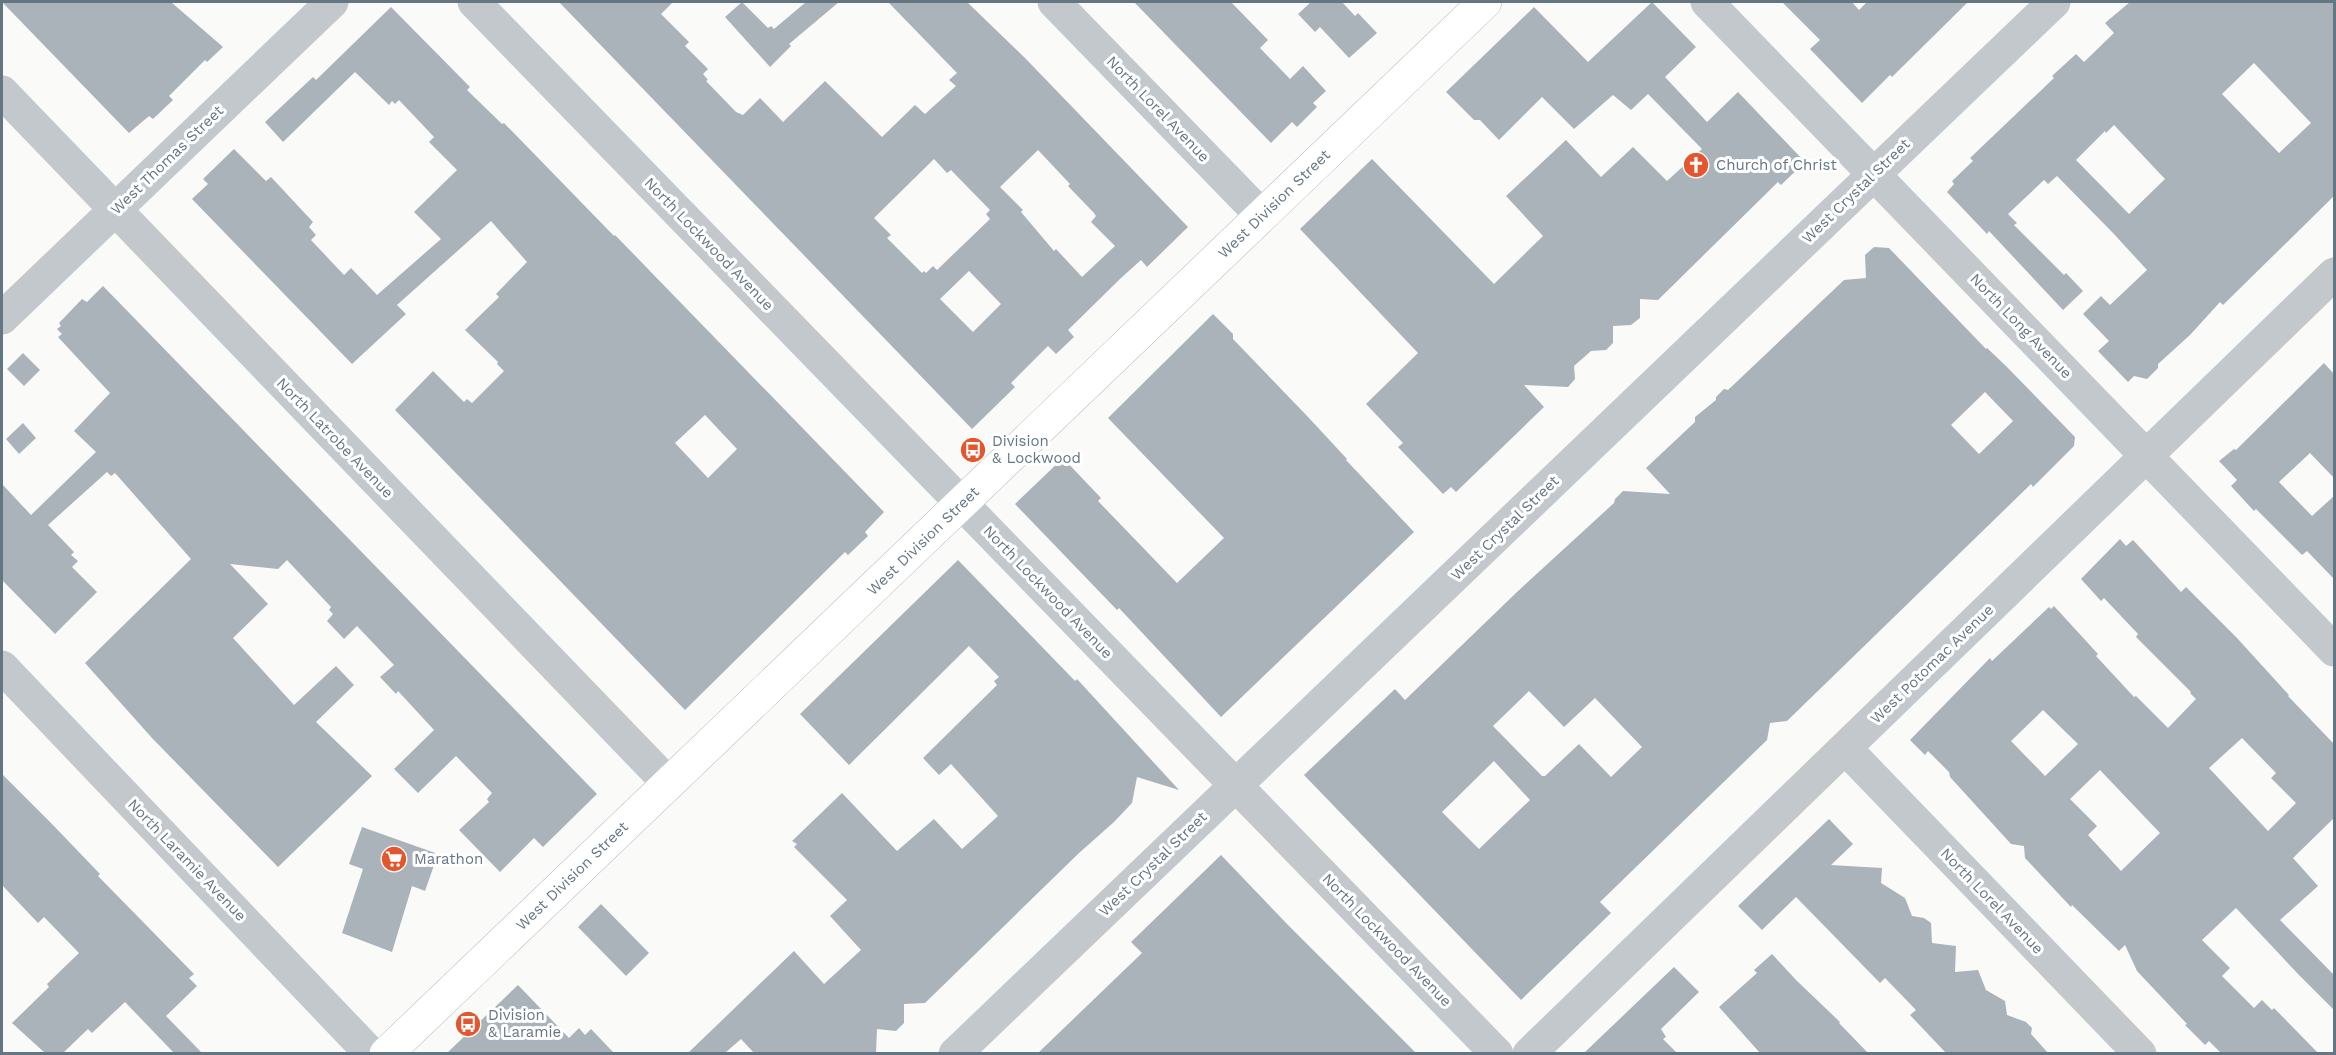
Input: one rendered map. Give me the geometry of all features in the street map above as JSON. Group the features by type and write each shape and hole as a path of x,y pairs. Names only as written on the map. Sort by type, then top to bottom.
{"main road":[{"name":"West Division Street","path":"386,1053 1485,2"}],"street":[{"name":"West Thomas Street","path":"2,318 332,2"},
{"name":"North Lockwood Avenue","path":"474,2 1497,1053"},
{"name":"North Lorel Avenue","path":"1054,2 1262,216"},
{"name":"North Long Avenue","path":"1707,2 2334,650"},
{"name":"West Crystal Street","path":"955,1053 2054,2"},
{"name":"North Latrobe Avenue","path":"2,92 669,784"},
{"name":"West Potomac Avenue","path":"1529,1053 2334,274"},
{"name":"North Laramie Avenue","path":"2,667 371,1053"},
{"name":"North Lorel Avenue","path":"1845,748 2140,1053"}],"building":[{"path":"2,2 171,2 223,47 207,62 205,60 169,96 173,100 153,119 149,116 129,133"},
{"path":"559,2 673,2 661,14 689,42 685,46 708,69 703,74 708,80 706,81 736,112 743,115 760,98 783,122 825,81 882,137 915,105 925,114 956,86 949,80 957,73 888,2 967,2 1025,58 1188,227 1147,267 1141,260 1121,278 1068,330 1074,337 1056,354 1048,346 1011,383 1015,387 972,429","holes":["1038,150 1094,213 1096,216 1091,222 1115,246 1082,277 1056,249 1054,251 1021,212 1023,210 1000,187","934,159 947,173 951,170 990,210 986,214 990,219 937,270 933,266 926,273 924,271 922,273 887,238 891,235 874,218","969,271 1001,304 973,332 940,299"]},
{"path":"742,2 768,28 771,26 774,29 806,2 839,2 789,44 791,46 770,67 725,17"},
{"path":"1134,2 1231,2 1268,40 1260,48 1290,79 1303,66 1326,91 1313,103 1317,107 1297,127 1292,122 1271,143"},
{"path":"1311,2 1342,2 1355,16 1358,13 1377,33 1349,58 1320,27 1315,32 1298,14"},
{"path":"1652,2 1696,47 1665,77 1707,122 1738,92 1805,162 1781,185 1778,182 1658,300 1640,299 1640,318 1631,325 1613,326 1613,343 1606,350 1591,351 1574,366 1575,379 1568,387 1524,385 1544,407 1456,492 1451,487 1443,494 1398,447 1403,443 1366,404 1418,353 1300,229 1372,159 1494,284 1543,236 1506,196 1566,140 1601,177 1633,147 1667,181 1702,149 1648,94 1631,110 1613,95 1574,129 1542,97 1499,140 1480,120 1474,120 1446,92 1534,7 1588,62"},
{"path":"1782,2 1852,2 1859,10 1867,2 1968,2 1892,77 1890,75 1862,103 1810,49 1820,40"},
{"path":"2130,2 2334,2 2334,196 2223,305 2220,302 2190,335 2158,364 2158,368 2147,379 2134,376 2128,382 2098,351 2109,341 2083,314 2101,296 2110,305 2147,270 2113,233 2057,176 2048,184 2044,180 2008,214 2017,223 2014,225 2083,291 2063,310 1989,231 1987,234 1947,192 1954,184 1952,181 1973,161 1970,158 2054,78 2052,76 2076,54 2084,62 2114,33 2105,23","holes":["2254,63 2311,123 2279,153 2222,94","2114,125 2165,179 2129,214 2076,160"]},
{"path":"391,7 470,87 467,90 502,124 504,123 615,235 884,512 865,532 868,536 848,555 845,552 685,710 395,410 433,371 464,402 467,399 472,403 504,371 497,364 498,362 465,330 499,297 496,294 527,262 491,221 397,305 406,314 352,364 192,199 208,184 203,179 234,149 266,181 271,177 313,222 309,227 316,235 311,240 344,275 351,268 377,295 441,239 414,212 457,170 429,142 434,137 399,100 395,104 392,101 389,105 355,72 283,142 265,122 313,77 316,80","holes":["705,415 737,449 708,478 675,443"]},
{"path":"1874,247 1889,248 2075,437 2074,446 2033,487 2031,484 1787,721 1770,723 1767,740 1600,902 1611,913 1521,1000 1304,775 1395,689 1405,700 1614,503 1623,491 1670,494 1646,468 1695,422 1695,417 1716,400 1724,389 1728,390 1844,280 1866,278 1865,255","holes":["1985,392 2013,421 1979,454 1951,425","1529,691 1564,727 1595,698 1642,747 1611,777 1579,744 1545,776 1542,776 1493,726","1494,761 1530,800 1479,849 1442,812"]},
{"path":"103,286 597,794 543,847 534,838 500,872 459,830 489,802 487,799 492,793 456,756 418,793 394,769 434,730 398,691 396,694 380,677 394,665 357,626 344,639 327,621 333,614 329,610 331,607 287,560 278,569 230,564 268,604 233,638 294,705 336,666 354,685 316,722 372,776 278,867 152,738 85,663 191,559 115,473 111,476 107,472 48,525 74,552 71,555 78,561 72,567 97,592 55,634 2,580 2,484 31,515 96,452 74,431 110,393 58,337 62,334 57,329 61,326 59,323 82,299 87,302"},
{"path":"1213,314 1233,334 1233,339 1414,532 1221,717 1119,608 1117,610 1015,504 1063,458 1101,498 1098,501 1177,583 1224,538 1108,418"},
{"path":"23,353 40,370 24,386 7,369"},
{"path":"2324,363 2334,374 2334,478 2310,453 2279,482 2312,516 2334,496 2334,579 2307,551 2302,555 2256,509 2254,511 2231,486 2237,480 2219,461 2234,449 2236,450"},
{"path":"23,423 36,438 19,454 6,439"},
{"path":"2120,539 2126,546 2133,540 2181,592 2186,587 2237,638 2334,744 2334,818 2293,858 2318,886 2280,920 2334,975 2334,1010 2236,908 2202,940 2230,968 2222,976 2254,1008 2262,1000 2272,1010 2274,1008 2318,1053 2221,1053 2209,1041 2205,1045 2137,971 2125,945 2119,951 2072,905 2071,907 2025,858 2024,846 2011,844 1950,777 1949,772 1928,751 1925,755 1910,740 1990,658 1992,661 2049,607 2051,609 2054,606 2134,697 2136,696 2168,728 2196,699 2136,637 2138,634 2104,598 2101,601 2081,579","holes":["2043,710 2078,744 2045,776 2011,741","2242,738 2276,773 2271,778 2296,803 2268,831 2209,768","2100,770 2160,833 2121,871 2088,835 2097,826 2070,799"]},
{"path":"958,560 1075,681 1077,679 1179,790 1137,777 1132,803 1114,822 1079,853 925,1003 904,1004 904,1023 896,1031 877,1029 876,1053 754,1053 741,1039 725,1053 688,1053 794,951 824,984 861,950 830,916 847,900 794,847 797,844 792,841 842,793 897,851 934,819 962,849 998,816 951,764 939,775 923,758 997,685 994,681 999,677 969,646 849,765 800,714"},
{"path":"2,774 194,974 189,978 197,986 166,1016 202,1053 174,1053 125,1002 92,1033 88,1029 63,1053 45,1053 12,1023 49,987 47,984 79,953 44,917 38,923 2,885"},
{"path":"1829,819 1853,844 1831,865 1882,868 1881,883 1905,898 1912,916 1924,918 1931,923 1932,943 1956,946 1955,972 1978,970 1986,990 2005,1001 2007,1015 2026,1022 2032,1028 2031,1034 2048,1053 1946,1053 1910,1015 1916,1010 1885,978 1880,983 1796,897 1762,930 1738,906"},
{"path":"362,827 438,854 425,891 412,886 392,952 342,933 363,869 349,864"},
{"path":"1221,855 1416,1053 1038,1053 1142,953 1131,942"},
{"path":"601,904 649,953 626,976 578,927"},
{"path":"1772,954 1868,1053 1760,1053 1719,1007 1757,973 1754,970"},
{"path":"1674,967 1699,992 1661,1029 1666,1037 1663,1039 1677,1053 1584,1053"},
{"path":"518,985 569,1038 579,1028 585,1035 591,1029 614,1053 447,1053"}],"place":[{"name":"Church of Christ","path":"1696,165"},
{"name":"Division & Lockwood","path":"973,450"},
{"name":"Marathon","path":"394,859"},
{"name":"Division & Laramie","path":"468,1024"}]}
